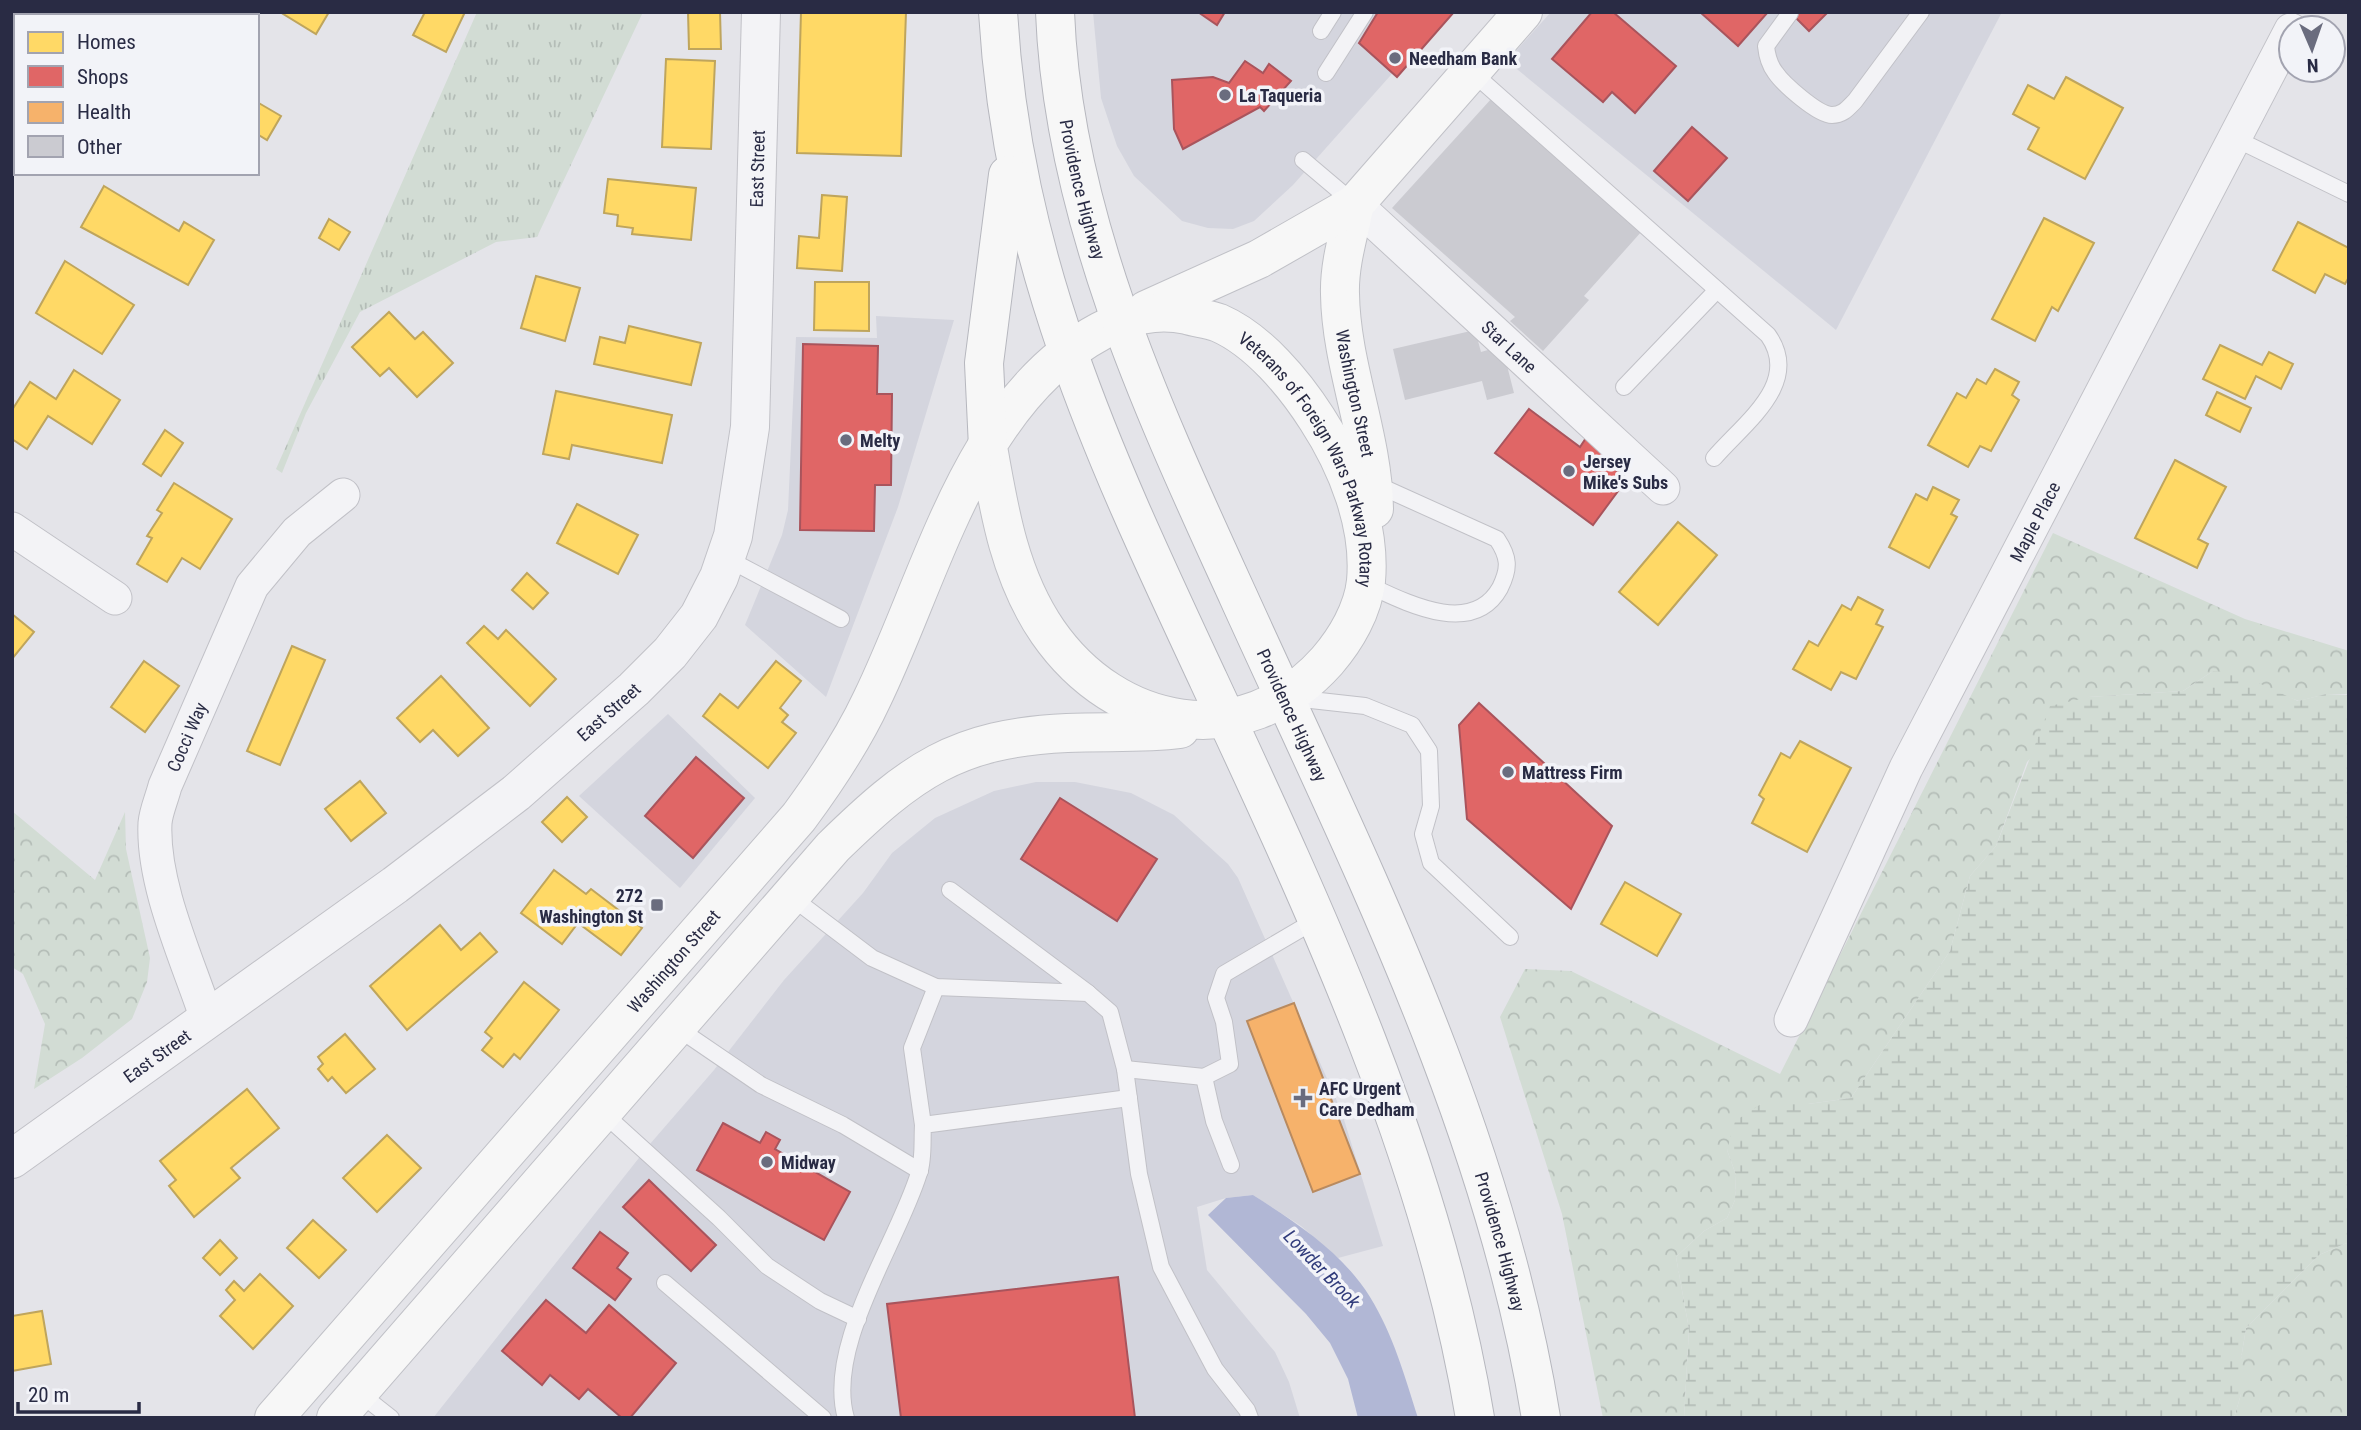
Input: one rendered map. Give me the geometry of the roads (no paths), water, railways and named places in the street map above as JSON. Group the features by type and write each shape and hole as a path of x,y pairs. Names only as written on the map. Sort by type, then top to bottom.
{"main road":[{"path":"998,12 1012,145 1030,233 1066,353 1121,491 1316,920 1378,1076 1422,1200 1460,1339 1475,1418"},
{"name":"Providence Highway","path":"1055,12 1068,130 1083,198 1122,320 1186,481 1406,970 1461,1107 1504,1246 1541,1418"},
{"path":"1122,320 1259,259 1355,204 1473,73 1523,12"},
{"path":"988,447 984,363 1012,145"},
{"name":"Washington Street","path":"1355,204 1339,291 1359,477"},
{"name":"Veterans of Foreign Wars Parkway Rotary","path":"1150,312 1175,313 1217,322 1238,335 1271,363 1308,405 1359,477 1366,584 1352,624 1333,653 1303,684 1283,697 1226,720 1155,714 1126,703 1093,682 1075,665 1048,631 1021,580 1004,531 988,447 1020,398 1066,353 1122,320 1150,312"},
{"name":"Washington Street","path":"274,1418 733,894 813,798 841,759 874,696 953,512 988,447"},
{"path":"347,1405 790,896 870,811 937,761 970,747 1020,737 1067,733 1157,732 1226,720"}],"street":[{"name":"East Street","path":"12,1159 396,885 587,734 670,653 699,616 726,558 743,486 752,400 761,12"},
{"name":"Maple Place","path":"1791,1020 1906,768 2277,56"},
{"name":"Star Lane","path":"1355,204 1663,488"},
{"name":"Cocci Way","path":"207,1019 167,899 157,856 155,821 165,786 252,586 297,532 343,495"},
{"path":"12,529 115,598"}],"lane":[{"path":"1321,31 1334,12"},
{"path":"1326,73 1365,12"},
{"path":"1790,13 1766,46 1768,60 1776,74 1817,110 1830,115 1842,113 1855,101 1921,12"},
{"path":"1473,73 1768,335 1778,349 1781,367 1777,385 1714,457"},
{"path":"2235,138 2349,194"},
{"path":"1303,160 1355,204"},
{"path":"1625,387 1717,290"},
{"path":"1359,477 1497,539 1508,555 1507,575 1493,599 1472,614 1447,614 1366,584"},
{"path":"726,558 841,619"},
{"path":"1283,697 1365,706 1412,725 1429,751 1431,806 1423,834 1431,863 1510,937"},
{"path":"950,890 1110,1012 1125,1069 1139,1174 1161,1267 1215,1369 1246,1415"},
{"path":"790,896 872,958 936,987 1088,993"},
{"path":"1125,1069 1204,1077 1230,1064 1224,1022 1216,998 1224,974 1316,920"},
{"path":"846,1418 842,1372 858,1319 920,1171 923,1125 912,1048 936,987"},
{"path":"676,1027 761,1085 843,1125 920,1171"},
{"path":"1204,1077 1214,1121 1231,1165"},
{"path":"923,1125 1129,1098"},
{"path":"602,1112 711,1210 767,1266 820,1301 858,1319"},
{"path":"665,1283 823,1418"},
{"path":"347,1405 391,1418"}],"water":[{"name":"Lowder Brook","path":"1253,1195 1318,1240 1359,1281 1378,1311 1392,1341 1418,1418 1358,1418 1348,1379 1330,1343 1306,1314 1208,1215 1226,1198"}],"place":[{"name":"Needham Bank","path":"1395,58"},
{"name":"La Taqueria","path":"1225,95"},
{"name":"Melty","path":"846,440"},
{"name":"Jersey Mike's Subs","path":"1569,471"},
{"name":"Mattress Firm","path":"1508,772"},
{"name":"272 Washington St","path":"657,905"},
{"name":"AFC Urgent Care Dedham","path":"1303,1098"},
{"name":"Midway","path":"767,1162"}]}
